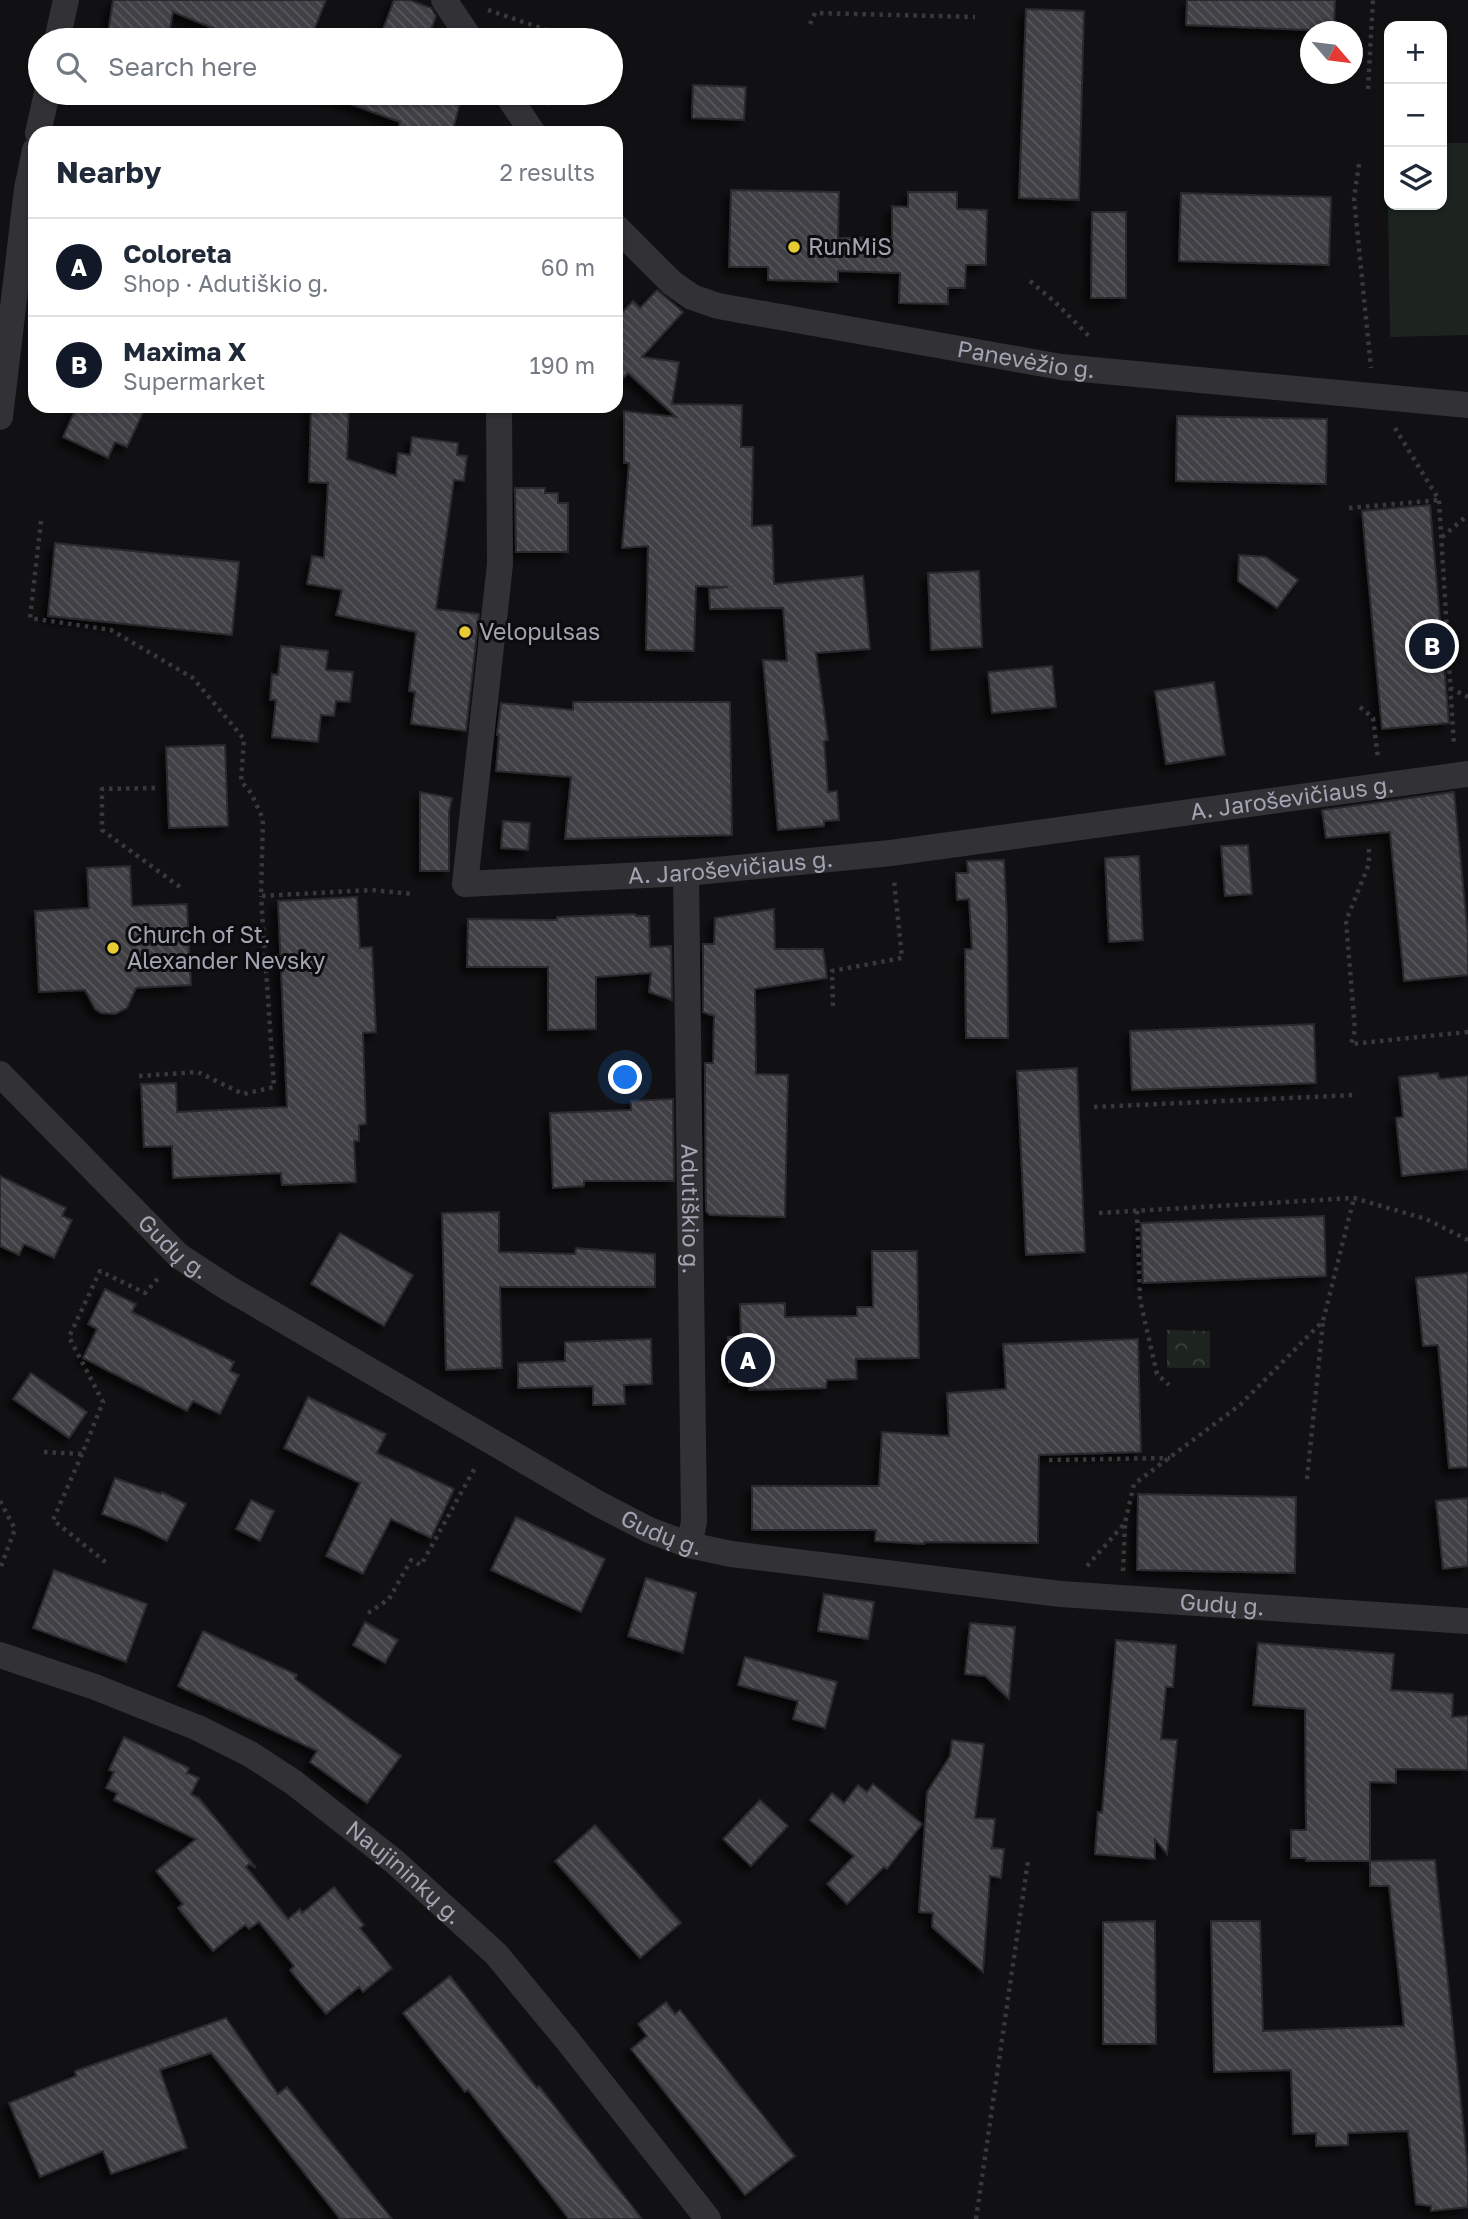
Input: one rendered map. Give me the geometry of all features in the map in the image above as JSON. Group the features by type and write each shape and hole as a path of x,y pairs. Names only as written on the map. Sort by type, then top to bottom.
{"street":[{"path":"60,28 66,0"},
{"path":"444,0 463,28"},
{"path":"40,126 44,105"},
{"path":"514,105 528,126"},
{"path":"0,417 28,184"},
{"name":"Panevėžio g.","path":"623,234 672,283 691,297 718,306 1060,367 1468,405"},
{"name":"A. Jaroševičiaus g.","path":"499,413 500,564 466,884 686,873 891,853 1462,775"},
{"name":"Adutiškio g.","path":"686,873 694,1508 689,1545"},
{"name":"Gudų g.","path":"0,1074 179,1256 228,1288 491,1441 649,1530 689,1545 791,1563 1061,1594 1468,1621"},
{"name":"Naujininkų g.","path":"0,1655 94,1687 198,1728 250,1754 292,1782 396,1862 496,1954 708,2219"}],"path":[{"path":"1368,89 1373,0"},
{"path":"485,9 541,28"},
{"path":"810,24 815,13 975,17"},
{"path":"1359,164 1354,198 1371,371"},
{"path":"1030,281 1096,344"},
{"path":"1384,398 1392,423 1439,500 1450,688 1462,775"},
{"path":"1349,509 1439,500"},
{"path":"1441,537 1468,515"},
{"path":"41,521 30,618 111,630 193,678 244,740 241,781 251,793 263,819 261,896 274,1087 243,1094 198,1072 139,1076"},
{"path":"1450,688 1468,697"},
{"path":"1360,707 1373,718 1381,786"},
{"path":"155,788 102,789 102,830 180,887"},
{"path":"1369,849 1369,864 1346,921 1355,1030 1351,1044 1468,1032"},
{"path":"833,1006 832,971 902,958 891,853"},
{"path":"261,896 371,890 413,894"},
{"path":"1094,1107 1354,1095"},
{"path":"1307,1479 1323,1321 1354,1198"},
{"path":"1099,1213 1354,1198 1426,1220 1468,1240"},
{"path":"1137,1211 1140,1300 1157,1374 1168,1385"},
{"path":"107,1564 53,1520 103,1402 69,1337 100,1271 145,1293 179,1256"},
{"path":"1121,1598 1125,1523 1134,1484 1240,1405 1323,1321"},
{"path":"368,1613 389,1599 411,1560 421,1565 491,1441"},
{"path":"44,1452 82,1454"},
{"path":"1049,1460 1170,1458"},
{"path":"0,1501 15,1528 0,1569"},
{"path":"1061,1594 1125,1523"},
{"path":"976,2219 1028,1861"}],"green space":[{"path":"1447,143 1468,143 1468,335 1390,337 1388,210 1447,210"},
{"path":"1167,1330 1210,1331 1210,1368 1167,1368"}],"building":[{"path":"113,0 326,0 315,28 212,28 173,12 170,28 109,28"},
{"path":"394,0 409,0 431,8 436,16 432,28 384,28"},
{"path":"1187,0 1335,0 1334,21 1300,21 1300,30 1186,25"},
{"path":"1026,9 1084,11 1079,200 1019,198"},
{"path":"693,85 746,87 744,120 692,118"},
{"path":"353,105 459,105 454,126 399,126 400,122"},
{"path":"731,190 839,192 838,238 892,237 892,206 908,207 908,192 957,192 957,209 987,210 986,265 966,265 965,288 948,288 948,304 899,303 900,273 838,271 838,282 768,280 768,267 729,267"},
{"path":"1181,193 1331,197 1329,265 1179,261"},
{"path":"1092,212 1126,212 1126,298 1091,298"},
{"path":"657,290 683,312 642,357 679,362 672,404 742,405 741,447 753,447 752,526 772,525 774,584 863,576 870,649 816,653 828,740 824,741 828,792 837,791 839,820 824,821 824,826 778,830 763,660 787,661 783,608 710,609 709,589 728,587 696,586 694,651 646,650 648,546 622,548 629,463 624,463 624,411 676,417 628,373 623,378 623,312 633,301 640,308"},
{"path":"74,413 143,413 127,447 115,442 108,458 63,437"},
{"path":"311,413 349,413 347,459 396,476 398,453 410,455 412,437 458,443 457,455 467,456 464,481 454,480 436,609 479,614 466,731 411,724 415,692 409,691 416,632 336,615 342,590 307,584 312,556 324,558 328,483 309,482"},
{"path":"1177,416 1327,419 1326,484 1176,481"},
{"path":"515,488 545,488 545,493 558,493 558,503 568,503 568,552 516,552"},
{"path":"1430,505 1449,723 1382,729 1362,511"},
{"path":"55,543 239,562 232,635 48,616"},
{"path":"1239,555 1266,557 1298,580 1277,608 1238,581"},
{"path":"979,571 982,647 931,650 928,573"},
{"path":"281,646 328,651 326,670 353,672 350,702 336,701 334,716 321,715 318,742 272,737 276,700 270,700 272,674 278,675"},
{"path":"1052,666 1056,707 992,713 988,672"},
{"path":"1214,682 1225,755 1166,764 1155,691"},
{"path":"573,702 730,702 732,835 565,839 571,777 496,771 497,735 501,703 573,710"},
{"path":"225,745 228,826 169,828 166,747"},
{"path":"420,792 452,798 449,812 449,871 420,871"},
{"path":"1454,792 1468,935 1468,975 1404,981 1390,832 1326,838 1322,810"},
{"path":"503,821 530,823 528,850 501,848"},
{"path":"1248,845 1252,894 1225,896 1221,846"},
{"path":"1139,856 1143,940 1109,942 1105,858"},
{"path":"1004,860 1008,1038 966,1038 965,949 972,949 969,899 957,900 956,873 968,873 967,861"},
{"name":"Church of St. Alexander Nevsky","path":"130,866 132,906 187,904 191,985 136,988 127,1008 115,1014 101,1013 95,1009 85,990 39,992 35,911 89,908 87,868"},
{"path":"357,897 360,948 372,947 376,1032 363,1033 366,1124 359,1125 359,1141 354,1141 356,1182 282,1185 281,1173 173,1178 172,1146 144,1147 141,1084 176,1083 177,1112 287,1107 278,901"},
{"path":"774,909 775,949 823,949 827,978 755,989 756,1074 788,1075 785,1217 710,1215 706,1211 705,1063 713,1063 714,1016 703,1012 703,944 714,944 715,918"},
{"path":"635,914 649,916 650,947 671,946 672,1000 649,992 651,973 596,977 596,1029 548,1030 548,967 467,967 468,919 557,920 557,917"},
{"path":"1314,1024 1316,1083 1132,1090 1130,1031"},
{"path":"1077,1068 1085,1252 1026,1255 1017,1071"},
{"path":"1438,1073 1439,1079 1468,1076 1468,1169 1402,1176 1396,1118 1403,1117 1399,1077"},
{"path":"673,1099 674,1181 584,1181 584,1186 553,1188 550,1113 631,1110 631,1101"},
{"path":"0,1176 66,1208 62,1216 72,1220 54,1258 24,1244 19,1255 0,1246"},
{"path":"499,1212 499,1252 575,1254 576,1248 655,1254 655,1287 500,1287 502,1368 446,1370 442,1213"},
{"path":"1324,1216 1326,1276 1143,1283 1141,1223"},
{"path":"340,1233 413,1275 384,1326 311,1284"},
{"path":"872,1251 917,1251 919,1358 856,1359 857,1379 827,1380 826,1388 749,1390 749,1381 729,1382 728,1337 741,1337 740,1304 785,1303 785,1317 857,1316 857,1307 873,1307"},
{"path":"1468,1273 1468,1467 1449,1468 1438,1345 1423,1346 1416,1278"},
{"path":"105,1289 136,1304 132,1312 234,1362 230,1371 239,1375 220,1414 193,1401 187,1411 83,1358 97,1329 88,1324"},
{"path":"651,1339 652,1384 624,1385 625,1404 593,1405 593,1386 518,1388 518,1363 565,1361 565,1342"},
{"path":"1138,1339 1141,1452 1039,1455 1038,1543 924,1544 875,1541 876,1530 752,1530 752,1486 879,1486 882,1432 949,1436 947,1393 1006,1389 1003,1344"},
{"path":"31,1373 87,1412 69,1438 13,1399"},
{"path":"308,1397 386,1434 377,1453 454,1489 431,1538 391,1519 363,1574 326,1556 360,1483 284,1448"},
{"path":"115,1478 161,1494 162,1492 186,1504 167,1541 139,1527 102,1514"},
{"path":"1138,1494 1296,1497 1295,1573 1137,1570"},
{"path":"1468,1498 1468,1566 1443,1569 1436,1501"},
{"path":"251,1500 274,1511 260,1541 236,1529"},
{"path":"516,1517 605,1559 581,1612 491,1570"},
{"path":"54,1570 147,1604 126,1662 33,1628"},
{"path":"646,1578 696,1593 683,1653 628,1636"},
{"path":"824,1594 874,1602 868,1639 818,1631"},
{"path":"365,1622 398,1640 385,1663 353,1645"},
{"path":"970,1623 1015,1627 1009,1699 985,1676 965,1674"},
{"path":"203,1631 297,1675 295,1679 401,1756 367,1803 310,1762 317,1751 178,1686"},
{"path":"1116,1640 1176,1645 1173,1687 1166,1687 1161,1739 1177,1740 1167,1854 1155,1839 1155,1859 1095,1854 1098,1812 1102,1813"},
{"path":"1258,1643 1394,1654 1391,1690 1453,1694 1452,1717 1468,1716 1468,1770 1396,1769 1396,1783 1370,1782 1370,1861 1306,1861 1306,1858 1291,1858 1291,1830 1306,1830 1305,1709 1253,1705"},
{"path":"745,1657 837,1682 825,1728 793,1719 798,1701 738,1685"},
{"path":"124,1737 189,1768 187,1773 199,1778 191,1794 199,1798 256,1868 249,1864 246,1867 288,1919 300,1909 302,1913 334,1887 364,1925 360,1928 392,1968 363,1992 359,1987 326,2014 290,1970 294,1966 259,1922 249,1929 245,1925 213,1951 178,1908 183,1904 156,1871 196,1839 114,1800 117,1793 106,1788 114,1772 109,1770"},
{"path":"952,1740 984,1744 975,1818 995,1819 992,1848 1004,1849 1001,1878 990,1876 983,1972 932,1927 933,1913 919,1912 927,1792 950,1756"},
{"path":"873,1784 922,1824 887,1869 884,1867 847,1904 827,1884 854,1856 810,1820 832,1793 844,1803 858,1785 867,1792"},
{"path":"760,1800 788,1826 751,1866 723,1839"},
{"path":"595,1825 681,1923 640,1958 555,1861"},
{"path":"1435,1860 1468,2168 1468,2207 1431,2211 1431,2206 1416,2204 1408,2131 1348,2133 1348,2145 1316,2146 1316,2133 1293,2134 1291,2070 1214,2072 1211,1921 1260,1921 1263,2031 1404,2026 1389,1886 1370,1886 1370,1861"},
{"path":"1155,1921 1156,2044 1103,2044 1103,1922"},
{"path":"450,1976 642,2219 569,2219 468,2090 465,2092 403,2013"},
{"path":"666,2002 675,2014 680,2010 795,2156 745,2195 631,2049 647,2036 638,2024"},
{"path":"226,2018 278,2094 287,2087 392,2219 340,2219 211,2053 160,2070 187,2148 111,2174 103,2151 40,2177 9,2103 76,2076 75,2071"}],"place":[{"name":"RunMiS","path":"794,247"},
{"name":"Velopulsas","path":"465,632"},
{"name":"Maxima X","path":"1432,646"},
{"name":"Church of St. Alexander Nevsky","path":"113,948"},
{"name":"Coloreta","path":"748,1360"}]}
